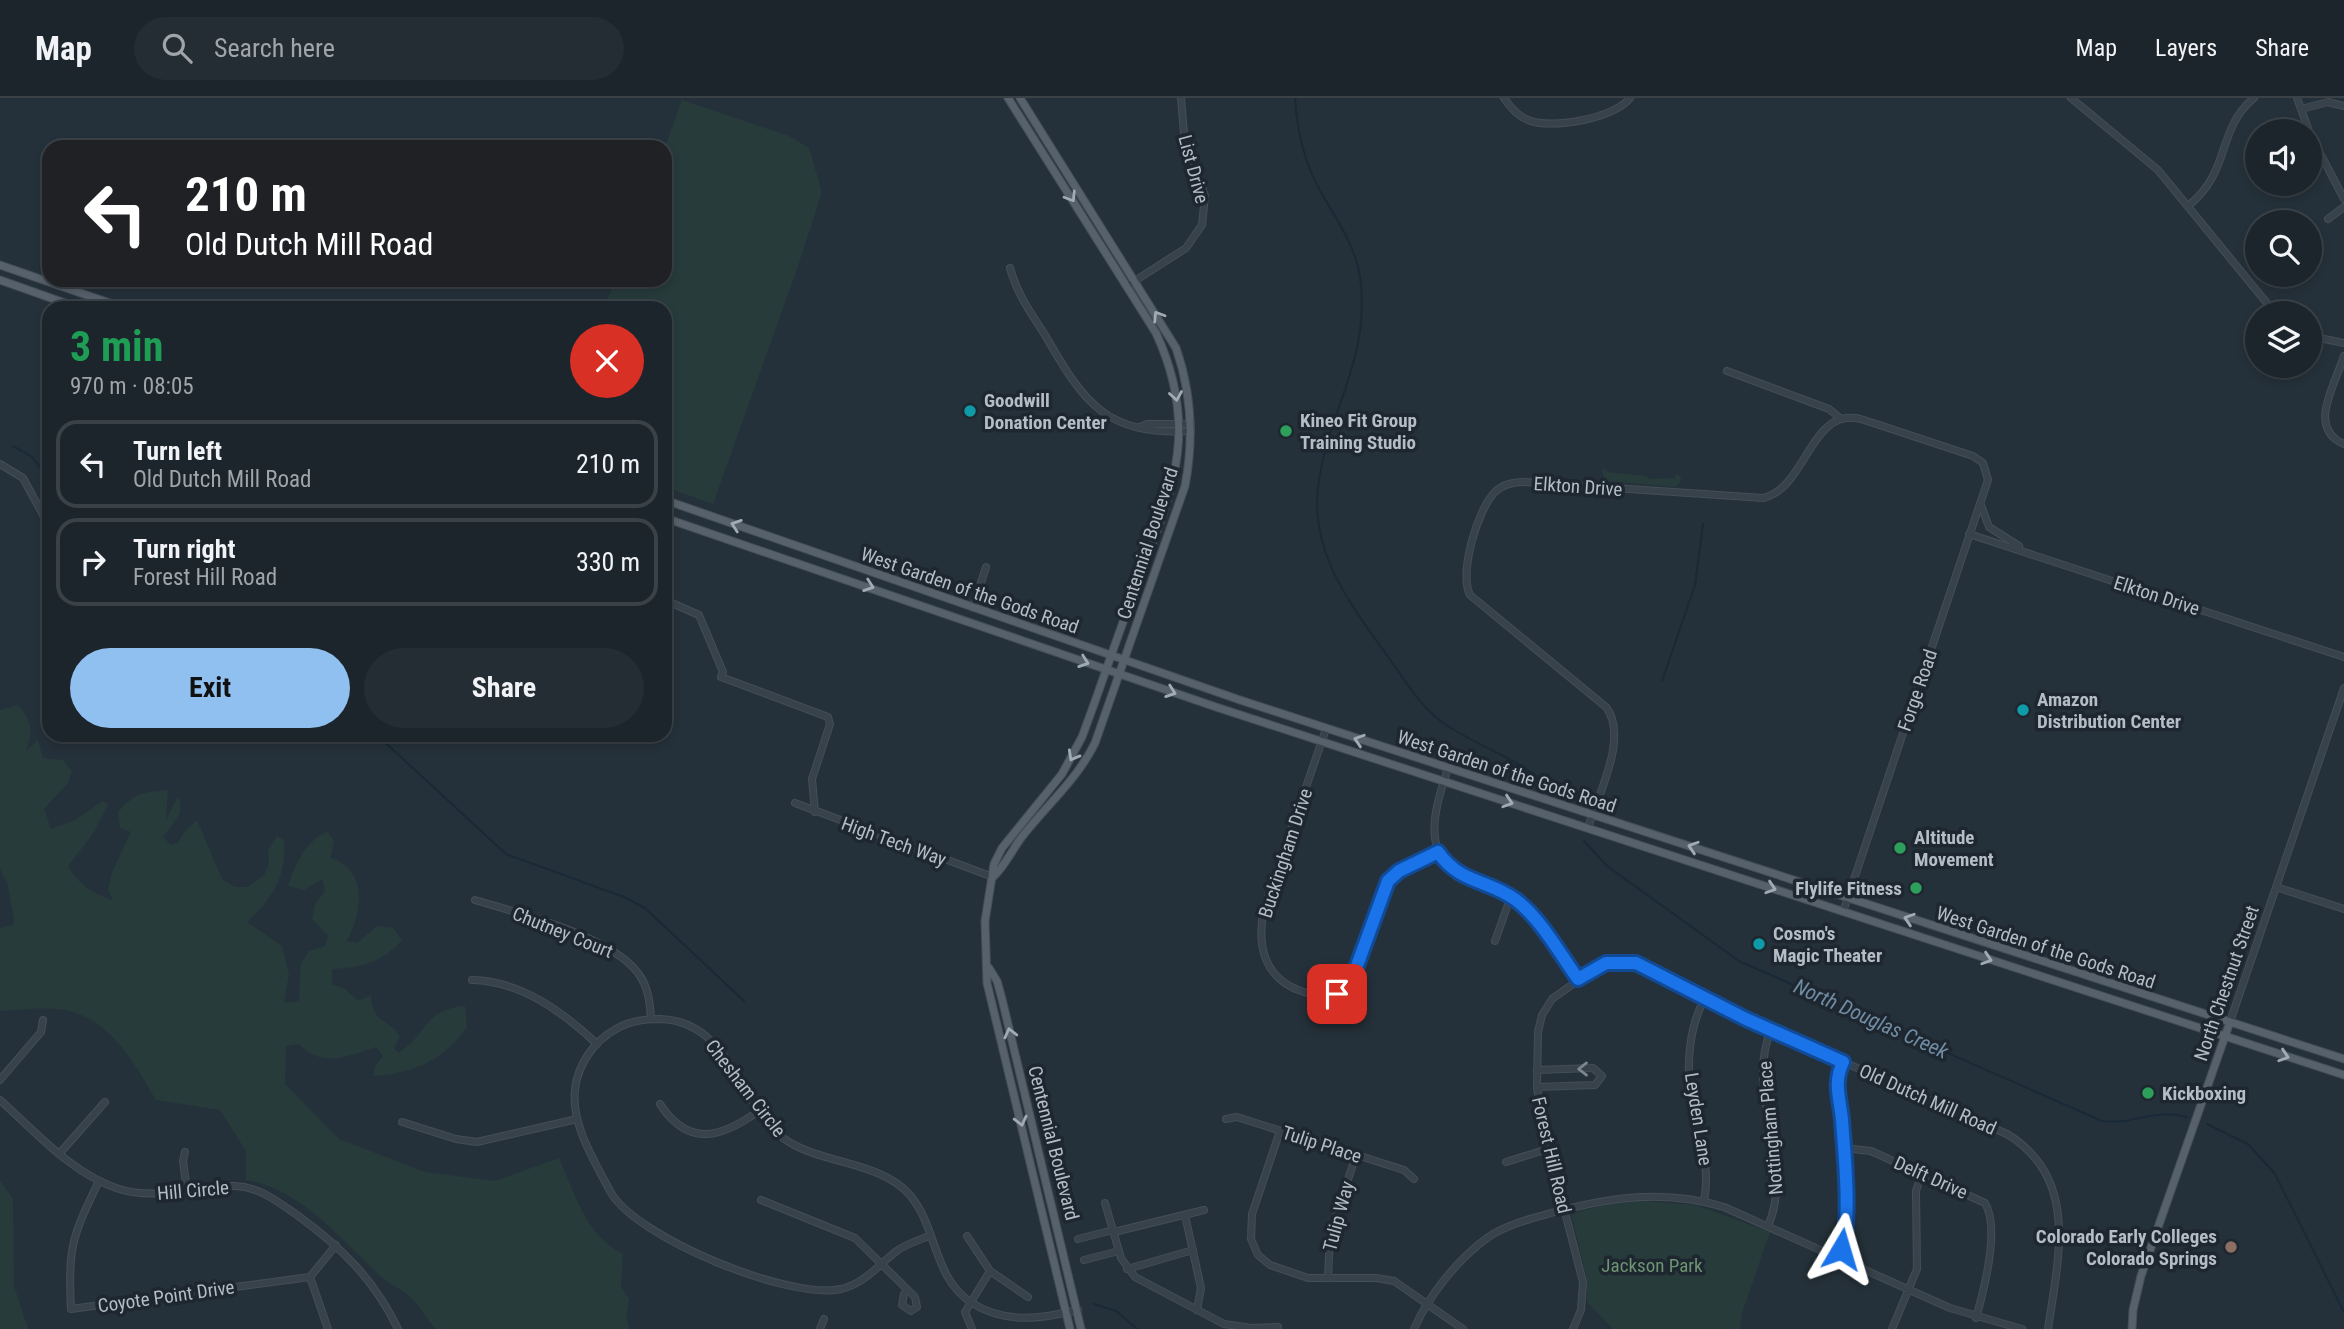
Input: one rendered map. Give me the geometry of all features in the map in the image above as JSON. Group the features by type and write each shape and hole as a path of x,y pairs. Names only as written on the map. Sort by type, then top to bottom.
{"main road":[{"name":"Centennial Boulevard","path":"1008,98 1127,286 1165,353 1176,393 1180,428 1174,482 1107,670 1070,762 1008,838 994,864 985,921 987,983 1070,1329"},
{"name":"Centennial Boulevard","path":"993,877 1003,868 1023,835 1083,764 1099,734 1185,486 1191,428 1188,390 1176,348 1020,98"},
{"path":"1013,106 1027,115 1066,170"},
{"path":"0,265 42,280"},
{"path":"0,280 59,301"},
{"path":"63,287 104,301"},
{"name":"West Garden of the Gods Road","path":"672,502 1326,729 2344,1059"},
{"name":"West Garden of the Gods Road","path":"672,520 1322,742 2344,1075"},
{"path":"765,550 777,545 857,573 878,575"},
{"name":"Centennial Boulevard","path":"988,968 997,981 1068,1266 1081,1329"},
{"name":"North Chestnut Street","path":"2132,1329 2133,1310 2141,1276 2230,1022"}],"street":[{"name":"List Drive","path":"1127,286 1186,248 1202,225 1205,196 1184,134 1181,98"},
{"path":"1506,101 1528,120 1552,123 1612,113 1630,98"},
{"path":"2071,98 2144,156 2265,301"},
{"path":"2188,206 2204,193 2214,179 2231,127 2240,112 2254,98"},
{"path":"2297,98 2304,119"},
{"path":"2301,109 2326,100 2344,106"},
{"path":"2322,157 2344,198"},
{"path":"2328,219 2344,207"},
{"path":"1010,268 1018,293 1081,394 1113,418 1140,428 1147,424 1191,428"},
{"path":"2322,338 2344,342"},
{"path":"2344,356 2324,420 2330,436 2344,444"},
{"path":"1727,371 1829,409 1840,418"},
{"name":"Forge Road","path":"1840,418 1859,418 1973,456 1986,468 1988,480 1843,912"},
{"name":"Elkton Drive","path":"1588,828 1615,743 1615,723 1606,707 1470,595 1465,579 1466,565 1487,503 1499,489 1513,482 1748,499 1769,497 1786,487 1824,430 1840,418"},
{"path":"0,464 23,478 42,513"},
{"path":"1981,502 1983,517 1994,531 2043,557"},
{"name":"Elkton Drive","path":"1969,534 2344,657"},
{"path":"973,608 986,567"},
{"path":"672,603 699,615 723,672 721,677 828,717 829,728 812,779 815,812"},
{"name":"North Chestnut Street","path":"2230,1022 2343,692"},
{"name":"Buckingham Drive","path":"1326,729 1264,909 1262,927 1268,963 1275,978 1288,987 1319,996 1345,989 1355,974 1388,881 1399,871 1438,852"},
{"path":"1447,768 1433,818 1438,852 1452,870 1461,876 1511,896 1532,916 1578,979"},
{"name":"High Tech Way","path":"795,803 993,877"},
{"path":"2276,887 2344,909"},
{"path":"1496,941 1511,896"},
{"name":"Chutney Court","path":"475,900 559,927 620,956 642,979 650,1001 651,1019"},
{"name":"Old Dutch Mill Road","path":"1578,979 1606,963 1626,961 1646,967 1771,1030 2007,1134 2023,1144 2039,1160 2051,1182 2059,1217 2057,1266 2048,1329"},
{"name":"Forest Hill Road","path":"1573,1329 1581,1310 1583,1282 1548,1149 1537,1087 1537,1070 1538,1032 1542,1015 1552,999 1578,979"},
{"path":"472,981 501,984 551,1006 597,1044"},
{"name":"Leyden Lane","path":"1704,1201 1707,1169 1695,1119 1690,1063 1692,1027 1705,998"},
{"name":"Chesham Circle","path":"929,1236 902,1248 860,1282 829,1291 738,1270 707,1258 646,1227 624,1211 610,1191 576,1119 574,1102 578,1075 597,1044 619,1027 651,1019 682,1023 706,1036 725,1057 776,1132 789,1142 881,1175 900,1186 919,1208 944,1273 970,1301 1000,1315 1021,1319 1067,1313 1077,1308"},
{"path":"0,1080 41,1032 43,1020"},
{"name":"Nottingham Place","path":"1768,1226 1777,1195 1776,1157 1762,1067 1771,1030"},
{"path":"1838,1257 1846,1230 1843,1147 1836,1089 1843,1062"},
{"path":"1537,1070 1593,1068 1602,1076 1595,1085 1537,1087"},
{"name":"Hill Circle","path":"0,1100 60,1153 99,1181 139,1193 187,1192 236,1186 258,1191 336,1245 369,1279 398,1329"},
{"path":"60,1153 105,1102"},
{"path":"660,1104 676,1124 691,1132 709,1135 734,1128 760,1110"},
{"name":"Tulip Place","path":"1226,1119 1237,1117 1404,1170 1414,1179"},
{"path":"402,1122 456,1139 477,1142 576,1119"},
{"path":"1280,1131 1252,1214 1251,1239 1258,1255 1270,1265 1308,1278 1388,1279 1463,1329"},
{"name":"Delft Drive","path":"1843,1147 1871,1151 1922,1172 1980,1199 1988,1208 1989,1251 1976,1318"},
{"path":"1506,1162 1548,1149"},
{"path":"185,1152 183,1161 187,1192"},
{"name":"Tulip Way","path":"1328,1279 1330,1235 1356,1155"},
{"path":"1892,1329 1909,1290 1918,1260 1916,1191 1922,1172"},
{"name":"Coyote Point Drive","path":"99,1181 71,1245 68,1265 71,1308 310,1277"},
{"path":"1414,1329 1428,1305 1461,1261 1486,1239 1522,1221 1564,1210 1629,1196 1666,1195 1704,1201 1768,1226 1976,1318 2022,1329"},
{"path":"761,1200 855,1238 908,1290"},
{"path":"1105,1203 1119,1251 1127,1269 1135,1277 1197,1310 1239,1327 1278,1326"},
{"path":"1078,1239 1204,1210"},
{"path":"1185,1215 1202,1296 1197,1310"},
{"path":"967,1236 990,1271 1028,1297"},
{"path":"328,1329 310,1277 336,1245"},
{"path":"1127,1269 1193,1250"},
{"path":"1084,1260 1119,1251"},
{"path":"972,1329 965,1312 990,1271"},
{"path":"820,1329 824,1318"}],"green space":[{"path":"682,100 789,136 809,148 822,192 713,504 672,489 672,301 607,301 612,287 672,287 672,140 668,140"},
{"path":"1605,468 1607,472 1647,476 1648,479 1675,478 1676,474 1681,477 1680,483 1675,487 1605,481 1602,471"},
{"path":"18,705 30,726 26,751 38,740 43,758 63,760 72,771 68,783 44,809 51,829 75,820 103,801 108,805 92,835 68,866 82,884 99,895 113,900 108,891 112,872 131,832 120,828 118,812 140,794 168,790 166,820 178,796 179,813 163,837 171,845 178,843 184,832 197,820 222,879 235,887 248,887 264,875 269,864 268,851 277,836 284,840 283,864 276,886 264,905 247,922 282,946 289,974 284,1003 299,1001 301,964 309,951 325,946 328,936 312,919 315,904 325,891 322,879 304,890 288,886 298,862 313,840 328,832 334,841 330,858 343,864 351,872 359,893 356,917 347,941 357,943 377,926 393,928 402,940 379,959 352,967 332,969 332,984 345,989 358,1001 371,995 377,1016 400,1036 394,1048 398,1053 408,1046 433,1017 451,1008 465,1006 467,1027 438,1057 402,1072 373,1076 375,1066 383,1056 376,1047 345,1057 326,1058 308,1052 299,1044 286,1046 285,1084 339,1139 425,1172 495,1181 559,1158 591,1225 610,1246 623,1254 621,1287 629,1299 626,1318 630,1329 436,1329 412,1299 381,1276 318,1216 284,1193 246,1180 246,1151 220,1110 156,1100 124,1049 90,1019 76,1013 48,1009 0,1011 0,928 13,925 14,921 8,885 0,869 0,710"},
{"path":"0,1181 13,1199 14,1286 28,1329 0,1329"},
{"name":"Jackson Park","path":"1631,1200 1696,1205 1770,1232 1742,1313 1740,1329 1613,1329 1587,1302 1587,1279 1571,1213"}],"waterway":[{"name":"North Douglas Creek","path":"1295,98 1300,135 1307,160 1316,183 1352,248 1361,285 1359,338 1324,454 1319,480 1317,506 1326,554 1348,599 1427,709 1455,731 1525,768 1549,788"},
{"path":"13,446 32,457 42,470"},
{"path":"1662,681 1695,585 1703,524"},
{"path":"385,742 506,854 624,897 645,908 744,1001"},
{"name":"North Douglas Creek","path":"1584,841 1607,866 1739,961 2102,1121 2125,1121 2164,1114 2187,1117"},
{"name":"North Douglas Creek","path":"2207,1124 2248,1144 2275,1174 2344,1312"},
{"name":"North Douglas Creek","path":"1094,1304 1116,1311 1137,1329"}],"place":[{"name":"Goodwill Donation Center","path":"970,411"},
{"name":"Kineo Fit Group Training Studio","path":"1286,431"},
{"name":"Amazon Distribution Center","path":"2023,710"},
{"name":"Altitude Movement","path":"1900,848"},
{"name":"Flylife Fitness","path":"1916,888"},
{"name":"Cosmo's Magic Theater","path":"1759,944"},
{"name":"Kickboxing","path":"2148,1093"},
{"name":"Colorado Early Colleges Colorado Springs","path":"2231,1247"}],"route":[{"path":"1337,994 1345,989 1355,974 1388,881 1399,871 1438,852 1452,870 1461,876 1506,893 1521,903 1578,979 1591,969 1606,963 1636,963 1746,1019 1843,1062 1836,1081 1842,1123 1846,1230 1841,1249"}]}
